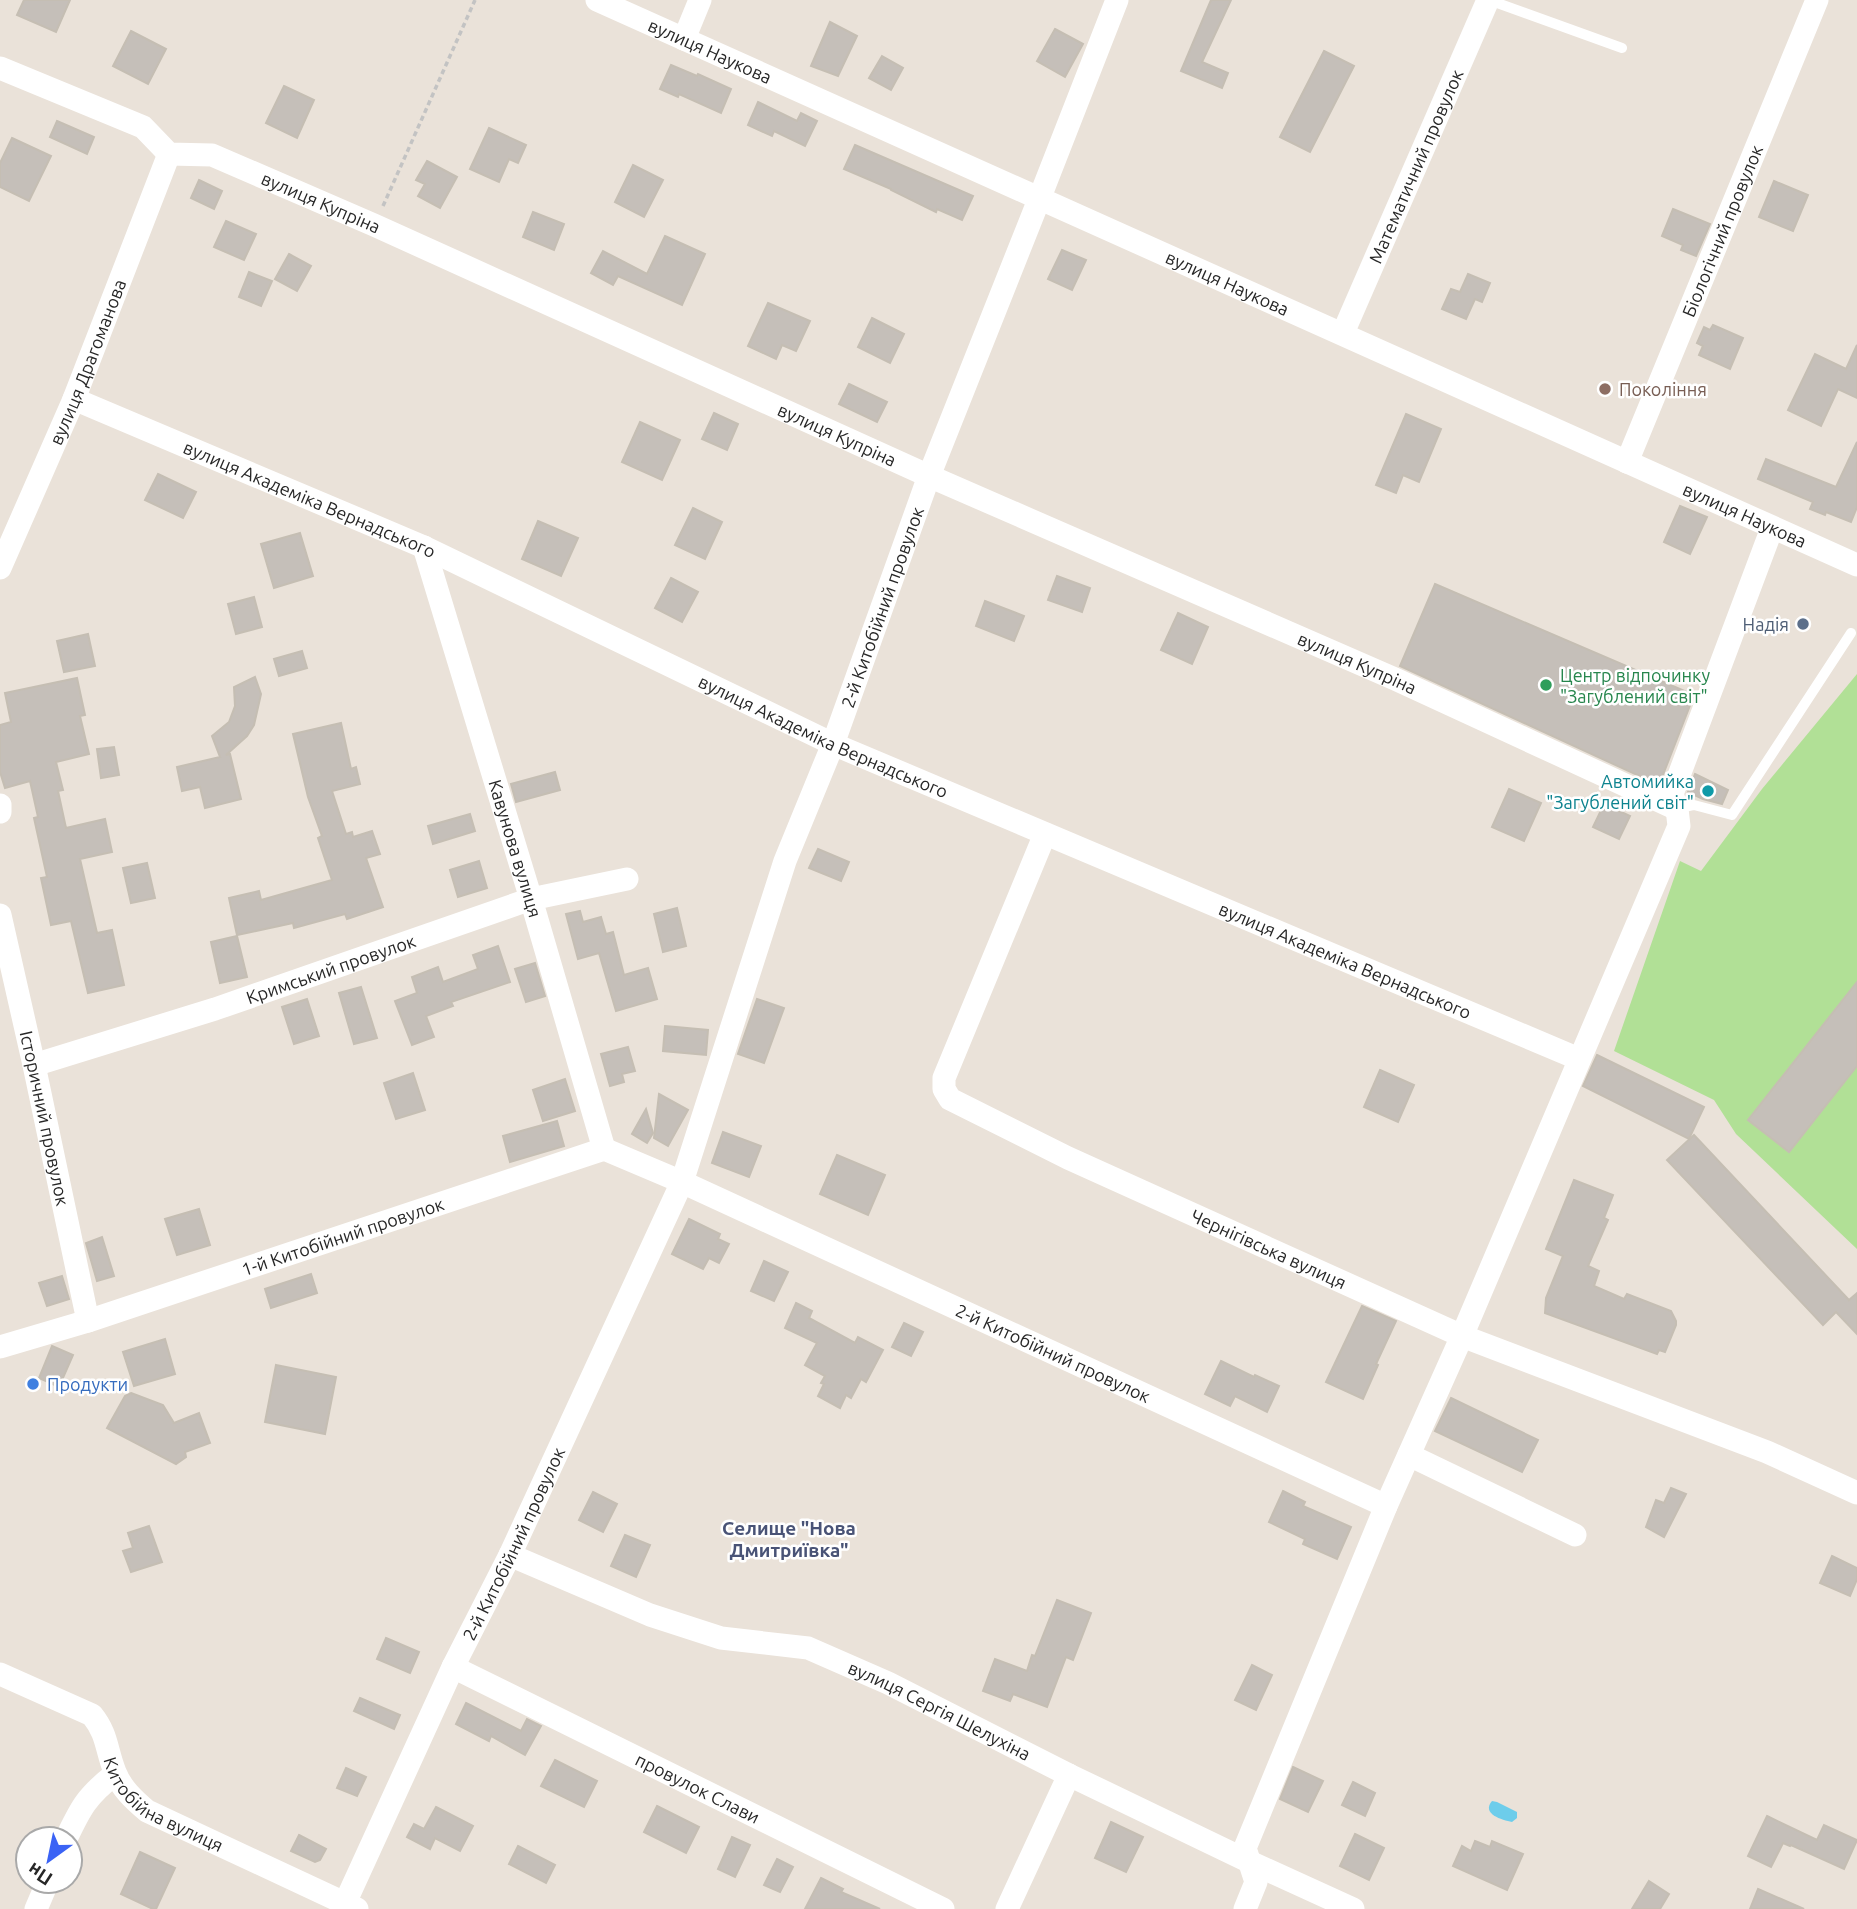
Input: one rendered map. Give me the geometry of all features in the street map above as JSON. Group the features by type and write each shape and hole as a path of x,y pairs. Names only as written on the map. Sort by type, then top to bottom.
{"street":[{"name":"вулиця Наукова","path":"597,0 1857,565"},
{"path":"684,39 700,0"},
{"name":"2-й Китобійний провулок","path":"351,1906 453,1667 510,1555 682,1182 785,861 833,744 929,476 1117,0"},
{"name":"Математичний провулок","path":"1343,334 1488,0"},
{"name":"Біологічний провулок","path":"1628,462 1817,0"},
{"path":"0,68 143,127 169,154"},
{"name":"вулиця Купріна","path":"169,154 212,155 374,225 929,476 1395,679 1677,809"},
{"name":"вулиця Драгоманова","path":"0,568 74,399 169,154"},
{"name":"вулиця Академіка Вернадського","path":"74,399 424,547 833,744 1579,1059"},
{"path":"1245,1909 1256,1882 1245,1848 1386,1506 1462,1336 1679,826 1672,794 1772,528"},
{"name":"Кавунова вулиця","path":"424,547 604,1149"},
{"path":"0,805 0,812"},
{"name":"Чернігівська вулиця","path":"1045,834 944,1077 944,1089 950,1099 1068,1158 1462,1336 1768,1452 1857,1493"},
{"name":"Кримський провулок","path":"34,1065 215,1009 531,899 627,879"},
{"name":"Історичний провулок","path":"0,915 88,1321"},
{"path":"604,1149 682,1182"},
{"name":"1-й Китобійний провулок","path":"0,1347 88,1321 604,1149"},
{"name":"2-й Китобійний провулок","path":"682,1182 1386,1506"},
{"path":"1409,1455 1575,1535"},
{"name":"вулиця Сергія Шелухіна","path":"510,1555 650,1615 721,1638 808,1648 888,1683 1069,1775 1353,1909"},
{"name":"провулок Слави","path":"453,1667 943,1909"},
{"name":"Китобійна вулиця","path":"0,1674 92,1715 106,1738 115,1774 129,1795 147,1811 351,1906"},
{"path":"72,1825 79,1811 95,1791 115,1774"},
{"path":"1006,1909 1069,1775"}],"lane":[{"path":"1488,0 1622,48"},
{"path":"1677,809 1695,805 1732,815 1851,633"}],"path":[{"path":"374,225 475,0"}],"green space":[{"path":"1857,674 1857,1249 1736,1134 1714,1100 1614,1051 1680,861 1701,871 1762,789"}],"water":[{"path":"1492,1801 1517,1812 1517,1818 1512,1822 1494,1816 1489,1809"}],"building":[{"path":"24,0 70,0 56,32 17,15"},
{"path":"1211,0 1231,0 1202,62 1228,73 1222,88 1181,71"},
{"path":"830,22 857,36 838,76 811,66"},
{"path":"1055,29 1083,44 1065,77 1037,61"},
{"path":"131,31 166,49 148,84 113,66"},
{"path":"1324,51 1354,66 1310,152 1280,137"},
{"path":"882,56 903,68 891,90 869,78"},
{"path":"671,65 731,89 721,113 679,94 678,97 660,89"},
{"path":"284,86 314,100 297,138 266,123"},
{"path":"758,102 797,121 801,113 817,121 805,146 774,131 772,136 748,125"},
{"path":"57,121 94,137 87,154 50,137"},
{"path":"489,128 526,145 518,163 509,159 499,182 470,169"},
{"path":"12,138 51,156 29,201 0,187 0,163"},
{"path":"855,145 973,196 962,220 937,209 936,212 844,169"},
{"path":"427,161 457,177 440,208 418,196 425,184 416,180"},
{"path":"633,165 663,180 644,217 615,202"},
{"path":"199,180 222,191 214,209 191,198"},
{"path":"1774,181 1808,195 1793,231 1759,217"},
{"path":"1673,209 1710,224 1696,256 1681,250 1683,245 1662,236"},
{"path":"533,212 564,224 554,250 523,237"},
{"path":"226,221 256,234 244,260 214,247"},
{"path":"665,236 705,254 682,305 618,276 613,285 591,273 603,251 647,274"},
{"path":"1062,250 1086,260 1072,290 1048,279"},
{"path":"289,254 311,266 297,291 275,279"},
{"path":"249,272 272,281 261,306 239,297"},
{"path":"1468,274 1490,283 1482,302 1475,299 1466,319 1442,309 1451,289 1460,292"},
{"path":"768,303 810,321 796,351 782,345 776,359 748,346"},
{"path":"872,318 904,334 890,363 858,347"},
{"path":"1713,325 1743,338 1730,369 1699,355 1703,346 1697,343 1704,327 1710,330"},
{"path":"1857,345 1857,398 1838,389 1821,426 1788,410 1815,354 1846,369"},
{"path":"849,384 887,402 877,422 839,404"},
{"path":"714,413 738,424 727,450 702,439"},
{"path":"1406,414 1441,429 1419,482 1403,475 1396,493 1376,485"},
{"path":"640,422 680,440 662,480 622,462"},
{"path":"1857,442 1857,507 1851,522 1810,509 1813,502 1758,479 1766,459 1836,487"},
{"path":"158,474 196,492 183,518 145,500"},
{"path":"1680,506 1707,517 1690,554 1664,542"},
{"path":"693,508 722,522 705,559 675,545"},
{"path":"538,521 578,538 561,576 522,559"},
{"path":"300,533 313,576 274,588 261,544"},
{"path":"1057,576 1090,588 1082,612 1048,600"},
{"path":"671,578 698,592 682,622 655,608"},
{"name":"Центр відпочинку \"Загублений світ\"","path":"1435,584 1694,695 1659,785 1400,666"},
{"path":"254,597 262,627 236,634 228,604"},
{"path":"985,601 1024,616 1014,641 976,626"},
{"path":"1178,613 1208,627 1192,664 1161,650"},
{"path":"88,634 95,666 64,672 57,641"},
{"path":"302,651 307,668 279,676 274,659"},
{"path":"255,677 261,694 254,725 247,736 226,755 230,754 241,799 205,808 200,787 182,791 177,767 220,757 212,736 229,722 235,706 234,687"},
{"path":"77,678 85,715 80,716 89,754 56,762 63,790 58,791 66,828 105,819 112,852 80,859 97,933 112,930 124,985 88,993 71,921 51,925 41,878 47,877 34,818 38,817 30,781 5,788 0,772 0,725 11,722 5,693"},
{"path":"341,723 351,769 356,767 360,784 332,791 346,834 352,832 353,837 372,831 380,854 366,858 383,907 347,919 345,914 294,928 293,923 237,935 229,898 259,891 261,900 332,880 318,838 322,836 308,797 293,734"},
{"path":"114,747 119,775 101,778 97,749"},
{"path":"555,772 560,790 516,802 511,784"},
{"name":"Автомийка \"Загублений світ\"","path":"1695,774 1728,790 1722,804 1688,792"},
{"path":"1509,789 1541,803 1524,841 1492,827"},
{"path":"1604,804 1630,816 1619,839 1593,827"},
{"path":"470,814 475,831 433,844 428,826"},
{"path":"818,849 849,862 841,881 809,868"},
{"path":"479,861 487,888 458,897 450,870"},
{"path":"147,863 155,898 131,903 123,868"},
{"path":"677,908 686,946 663,952 654,914"},
{"path":"580,911 583,922 601,917 606,934 613,932 624,975 648,968 657,999 616,1011 599,953 578,959 566,914"},
{"path":"237,936 247,977 220,983 211,942"},
{"path":"498,946 510,982 451,1002 453,1006 426,1016 434,1037 412,1045 395,1001 417,993 412,977 438,967 443,982 478,969 473,955"},
{"path":"535,963 545,996 526,1002 515,969"},
{"path":"1857,982 1857,1066 1789,1152 1748,1120"},
{"path":"361,987 377,1038 354,1044 339,993"},
{"path":"307,999 319,1036 294,1044 282,1007"},
{"path":"757,999 784,1008 764,1063 738,1054"},
{"path":"665,1026 708,1030 706,1055 663,1051"},
{"path":"628,1047 635,1071 622,1074 624,1082 610,1086 601,1054"},
{"path":"1597,1055 1704,1107 1689,1139 1583,1086"},
{"path":"1380,1070 1414,1085 1398,1122 1364,1107"},
{"path":"413,1073 425,1110 396,1119 384,1083"},
{"path":"565,1079 575,1111 543,1121 533,1090"},
{"path":"659,1094 688,1110 668,1146 654,1138"},
{"path":"646,1109 653,1133 647,1143 632,1134"},
{"path":"557,1121 564,1146 510,1162 503,1136"},
{"path":"723,1132 761,1146 749,1177 712,1163"},
{"path":"1694,1135 1849,1300 1857,1293 1857,1334 1836,1312 1823,1325 1667,1160"},
{"path":"837,1155 885,1175 868,1215 820,1194"},
{"path":"1574,1180 1613,1195 1604,1218 1608,1220 1588,1266 1599,1271 1594,1286 1624,1299 1627,1294 1671,1311 1676,1325 1665,1352 1659,1350 1657,1354 1545,1313 1546,1298 1563,1256 1546,1249"},
{"path":"199,1209 210,1245 177,1255 165,1219"},
{"path":"689,1219 720,1234 718,1239 729,1244 719,1263 709,1258 703,1269 672,1254"},
{"path":"102,1237 114,1276 97,1281 86,1243"},
{"path":"764,1261 788,1272 774,1301 751,1291"},
{"path":"311,1274 317,1293 271,1308 265,1289"},
{"path":"62,1276 69,1299 47,1306 39,1283"},
{"path":"796,1303 812,1311 809,1318 855,1343 858,1337 883,1350 866,1382 861,1379 851,1398 846,1395 840,1408 818,1396 825,1376 805,1365 817,1343 785,1328"},
{"path":"1362,1306 1396,1321 1363,1399 1326,1382"},
{"path":"904,1323 923,1332 911,1356 892,1347"},
{"path":"165,1339 175,1374 134,1386 123,1352"},
{"path":"52,1346 73,1355 59,1387 39,1378"},
{"path":"1221,1361 1279,1386 1267,1412 1235,1396 1230,1406 1205,1394"},
{"path":"276,1365 336,1377 325,1434 265,1422"},
{"path":"131,1393 163,1405 174,1423 199,1413 210,1443 185,1452 186,1457 176,1464 107,1428 125,1396"},
{"path":"1451,1398 1538,1440 1522,1472 1435,1431"},
{"path":"1671,1488 1686,1494 1664,1537 1646,1527 1656,1500 1664,1503"},
{"path":"1283,1491 1305,1502 1303,1506 1351,1527 1337,1559 1303,1544 1305,1539 1269,1522"},
{"path":"593,1492 617,1504 603,1532 579,1520"},
{"path":"149,1526 162,1562 131,1572 123,1551 133,1548 128,1533"},
{"path":"625,1535 650,1545 636,1577 611,1566"},
{"path":"1832,1556 1857,1568 1857,1579 1850,1596 1820,1583"},
{"path":"1057,1600 1091,1613 1073,1660 1066,1657 1047,1707 1013,1694 1010,1701 983,1691 995,1659 1027,1671"},
{"path":"386,1638 419,1652 410,1673 377,1659"},
{"path":"1252,1665 1272,1675 1256,1710 1235,1700"},
{"path":"360,1698 400,1715 394,1729 354,1711"},
{"path":"466,1703 521,1731 527,1719 541,1726 525,1755 491,1736 489,1741 456,1724"},
{"path":"555,1760 597,1781 584,1807 541,1786"},
{"path":"1293,1767 1323,1781 1308,1812 1280,1799"},
{"path":"346,1768 366,1777 357,1796 337,1788"},
{"path":"1353,1782 1375,1793 1365,1816 1342,1805"},
{"path":"657,1806 699,1827 686,1853 644,1832"},
{"path":"436,1807 473,1826 460,1851 435,1838 430,1849 407,1837 414,1824 424,1829"},
{"path":"1767,1816 1817,1840 1824,1825 1857,1840 1844,1869 1783,1843 1771,1867 1748,1856"},
{"path":"1111,1822 1143,1837 1126,1872 1095,1858"},
{"path":"1355,1834 1384,1848 1369,1880 1340,1866"},
{"path":"299,1835 326,1849 320,1860 315,1862 291,1851"},
{"path":"732,1837 750,1845 735,1877 718,1869"},
{"path":"1475,1841 1490,1847 1492,1841 1523,1854 1507,1890 1453,1866 1462,1846 1471,1851"},
{"path":"518,1846 555,1865 546,1883 509,1864"},
{"path":"140,1852 175,1868 156,1909 121,1894"},
{"path":"777,1859 793,1867 780,1892 764,1885"},
{"path":"821,1878 843,1889 841,1892 880,1909 805,1909"},
{"path":"1649,1881 1669,1894 1660,1909 1632,1909"},
{"path":"1758,1889 1804,1909 1750,1909"}],"place":[{"name":"Покоління","path":"1605,389"},
{"name":"Надія","path":"1803,624"},
{"name":"Центр відпочинку \"Загублений світ\"","path":"1546,685"},
{"name":"Автомийка \"Загублений світ\"","path":"1708,791"},
{"name":"Продукти","path":"33,1384"}],"district":[{"name":"Селище \"Нова Дмитриївка\"","path":"789,1539"}]}
